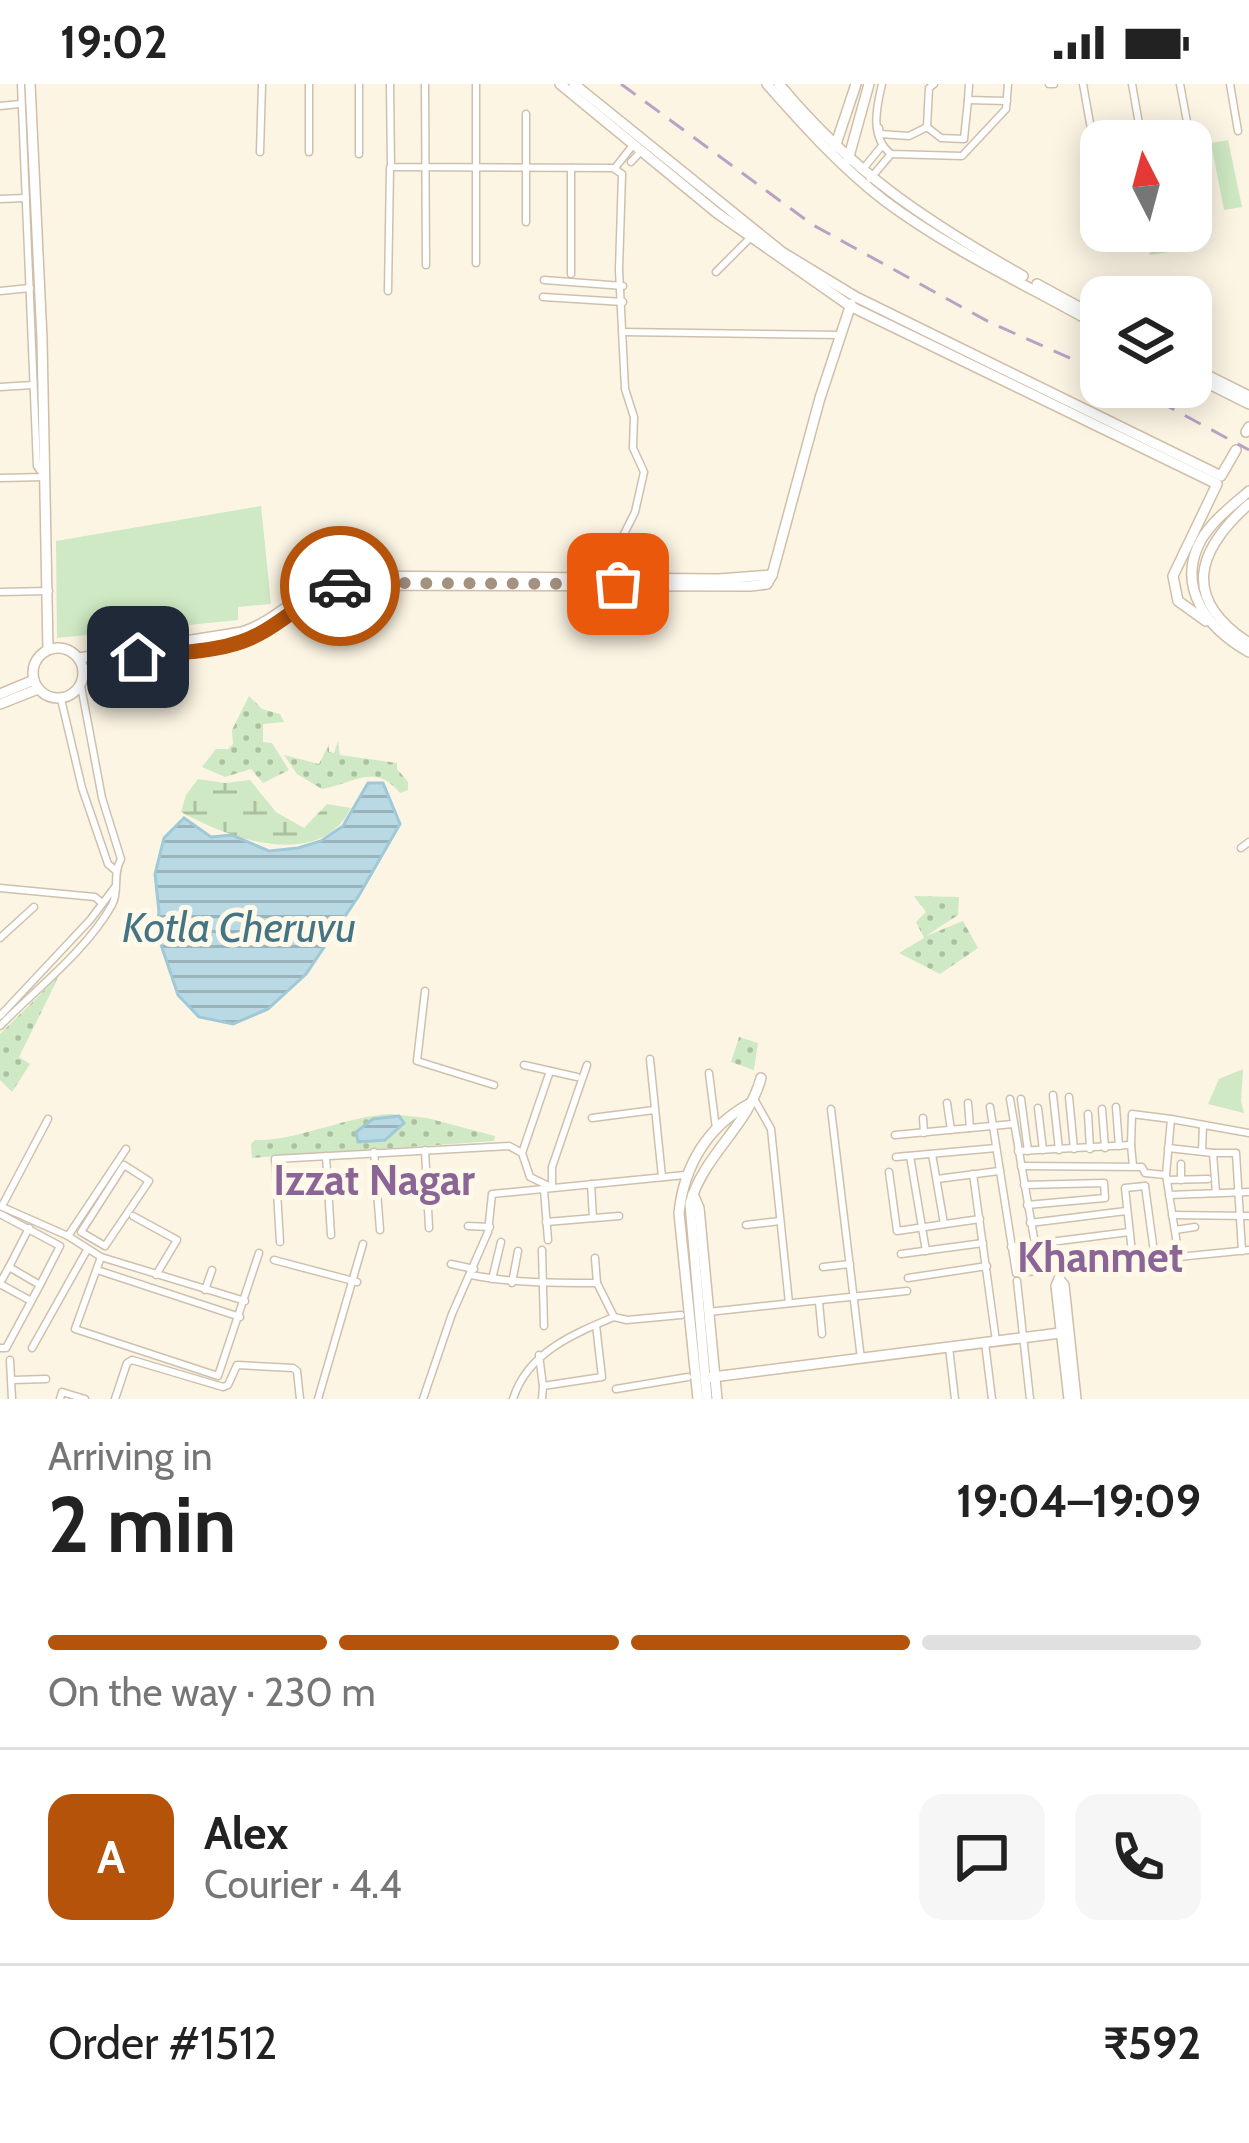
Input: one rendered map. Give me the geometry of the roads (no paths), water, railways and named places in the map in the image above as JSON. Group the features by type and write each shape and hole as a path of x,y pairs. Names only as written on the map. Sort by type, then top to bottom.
{"street":[{"path":"26,84 22,104 31,199 30,288 36,306 33,385 37,466 45,477"},
{"path":"26,84 45,477 48,650"},
{"path":"260,152 262,84"},
{"path":"309,84 309,152"},
{"path":"359,84 359,154"},
{"path":"388,291 390,84"},
{"path":"424,84 426,265"},
{"path":"476,84 476,263"},
{"path":"560,84 750,238 853,302 1219,480"},
{"path":"574,84 767,241 853,302"},
{"path":"767,84 834,151 931,232 1080,312"},
{"path":"779,84 810,127"},
{"path":"883,84 880,134 909,136 927,127"},
{"path":"883,84 877,133 882,147 891,154 962,156 1002,114 1008,84"},
{"path":"927,127 941,138 964,140 969,84"},
{"path":"1083,84 1089,120"},
{"path":"1132,84 1138,120"},
{"path":"1180,84 1187,120"},
{"path":"1230,84 1238,131"},
{"path":"834,151 862,85"},
{"path":"848,163 862,85"},
{"path":"927,127 929,85"},
{"path":"968,100 1007,101"},
{"path":"0,106 22,104"},
{"path":"526,114 526,222"},
{"path":"864,177 882,147"},
{"path":"391,167 616,169 637,148"},
{"path":"632,162 637,148"},
{"path":"864,177 891,154"},
{"path":"571,168 571,274"},
{"path":"616,169 623,178 626,388 634,417 633,448 644,472 635,512 621,540"},
{"path":"0,199 31,199"},
{"path":"716,272 750,238"},
{"path":"544,280 623,285"},
{"path":"0,291 30,288"},
{"path":"543,297 623,302"},
{"path":"84,670 243,642 315,595 348,585 764,585 772,575 853,302"},
{"path":"623,332 840,335"},
{"path":"1212,382 1249,400"},
{"path":"0,386 33,385"},
{"path":"1236,450 1173,576 1178,601 1249,652"},
{"path":"0,478 45,477"},
{"path":"1206,621 1194,592 1198,547 1220,517 1249,490"},
{"path":"1249,504 1214,540 1203,575 1207,602 1215,616 1249,643"},
{"path":"36,685 37,659 48,650 65,649 80,658 242,632 310,589 348,576 753,579 772,575"},
{"path":"0,592 49,591"},
{"path":"0,1016 99,926 116,896 115,871 121,859 102,798 80,658"},
{"path":"0,704 36,685"},
{"path":"0,694 36,685 61,699 82,788 108,864 115,871"},
{"path":"61,699 81,686"},
{"path":"0,1026 115,887"},
{"path":"0,888 95,897 110,909"},
{"path":"0,938 34,907"},
{"path":"425,992 417,1061 494,1085"},
{"path":"0,995 13,1008"},
{"path":"650,1059 662,1177"},
{"path":"524,1065 577,1077"},
{"path":"548,1240 551,1167 587,1065"},
{"path":"548,1188 530,1177 522,1153 550,1071"},
{"path":"709,1073 716,1130"},
{"path":"717,1399 692,1256 693,1194 710,1158 744,1118 761,1078"},
{"path":"1053,1094 1059,1150"},
{"path":"1070,1097 1074,1149"},
{"path":"1021,1099 1028,1150"},
{"path":"698,1399 679,1213 685,1174 716,1130 751,1100"},
{"path":"751,1100 770,1123 789,1304"},
{"path":"1010,1100 1035,1244"},
{"path":"968,1102 970,1128"},
{"path":"947,1103 950,1130"},
{"path":"990,1107 1016,1274 1059,1274 1245,1250 1235,1153 1168,1148"},
{"path":"1117,1107 1120,1146"},
{"path":"831,1108 861,1359"},
{"path":"1038,1108 1043,1150"},
{"path":"1102,1109 1105,1148"},
{"path":"592,1118 655,1110"},
{"path":"1088,1114 1090,1149"},
{"path":"1133,1167 1132,1114 1249,1133"},
{"path":"0,1348 6,1348 60,1246 0,1209 48,1118"},
{"path":"923,1118 924,1133"},
{"path":"1171,1119 1166,1177 1178,1257"},
{"path":"896,1135 1013,1124"},
{"path":"1202,1151 1203,1124"},
{"path":"1018,1151 1131,1145"},
{"path":"280,1242 275,1160 509,1146 522,1153"},
{"path":"896,1157 996,1148"},
{"path":"425,1150 429,1228"},
{"path":"68,1236 102,1193 124,1165 149,1181 105,1246 81,1232 102,1193 124,1151"},
{"path":"374,1152 380,1230"},
{"path":"1213,1153 1216,1193"},
{"path":"932,1154 944,1223"},
{"path":"326,1156 331,1235"},
{"path":"910,1156 926,1251"},
{"path":"1181,1164 1181,1180"},
{"path":"1021,1166 1143,1167 1155,1259"},
{"path":"1201,1169 1202,1194"},
{"path":"936,1179 999,1171"},
{"path":"889,1172 897,1231 980,1219"},
{"path":"1144,1173 1204,1179"},
{"path":"423,1399 452,1314 490,1227 492,1194 685,1174"},
{"path":"974,1174 987,1266 992,1399"},
{"path":"1024,1185 1104,1183 1105,1198 1027,1205"},
{"path":"591,1184 593,1218"},
{"path":"1053,1184 1054,1202"},
{"path":"1133,1262 1125,1187 1145,1186"},
{"path":"1169,1195 1249,1192"},
{"path":"693,1194 699,1208 709,1312 707,1399"},
{"path":"1030,1223 1126,1211"},
{"path":"1172,1215 1244,1216"},
{"path":"133,1216 177,1240 156,1275"},
{"path":"546,1222 619,1216"},
{"path":"746,1225 779,1226"},
{"path":"31,1226 68,1236 101,1257 245,1300"},
{"path":"31,1226 0,1284 31,1301"},
{"path":"469,1226 490,1227"},
{"path":"1175,1230 1195,1227"},
{"path":"1011,1246 1129,1232"},
{"path":"491,1279 501,1242"},
{"path":"318,1399 363,1244"},
{"path":"901,1254 983,1244"},
{"path":"32,1348 87,1250"},
{"path":"542,1250 544,1326"},
{"path":"512,1282 518,1251"},
{"path":"101,1257 74,1326 77,1330 212,1376 221,1371 259,1253"},
{"path":"595,1258 597,1283 617,1318"},
{"path":"274,1260 354,1282"},
{"path":"451,1264 512,1282 597,1283"},
{"path":"823,1267 850,1264"},
{"path":"908,1278 987,1266"},
{"path":"8,1267 40,1285"},
{"path":"97,1270 240,1317"},
{"path":"205,1290 212,1270"},
{"path":"1059,1274 1064,1285 1073,1399"},
{"path":"170,1294 175,1281"},
{"path":"1017,1281 1030,1399"},
{"path":"709,1312 908,1291"},
{"path":"819,1302 822,1334"},
{"path":"513,1399 539,1355 599,1325 617,1318 681,1315"},
{"path":"543,1386 602,1376 599,1325"},
{"path":"710,1378 1065,1332"},
{"path":"949,1347 955,1399"},
{"path":"539,1355 542,1399"},
{"path":"10,1360 13,1399"},
{"path":"115,1399 132,1360 223,1387 237,1364 293,1368 300,1399"},
{"path":"616,1388 688,1377"},
{"path":"12,1380 46,1379"},
{"path":"60,1399 62,1392 85,1399"}],"water":[{"name":"Kotla Cheruvu","path":"368,783 383,783 400,824 306,974 268,1009 233,1024 199,1017 178,995 156,930 155,874 164,838 184,818 211,837 232,835 269,851 298,848 321,841 343,826"},
{"path":"399,1116 404,1123 385,1140 358,1142 356,1132 373,1119"}],"railway":[{"path":"621,84 813,225 989,322 1080,363"},
{"path":"1171,408 1249,450"}],"district":[{"name":"Izzat Nagar","path":"374,1180"},
{"name":"Khanmet","path":"1100,1257"}]}
